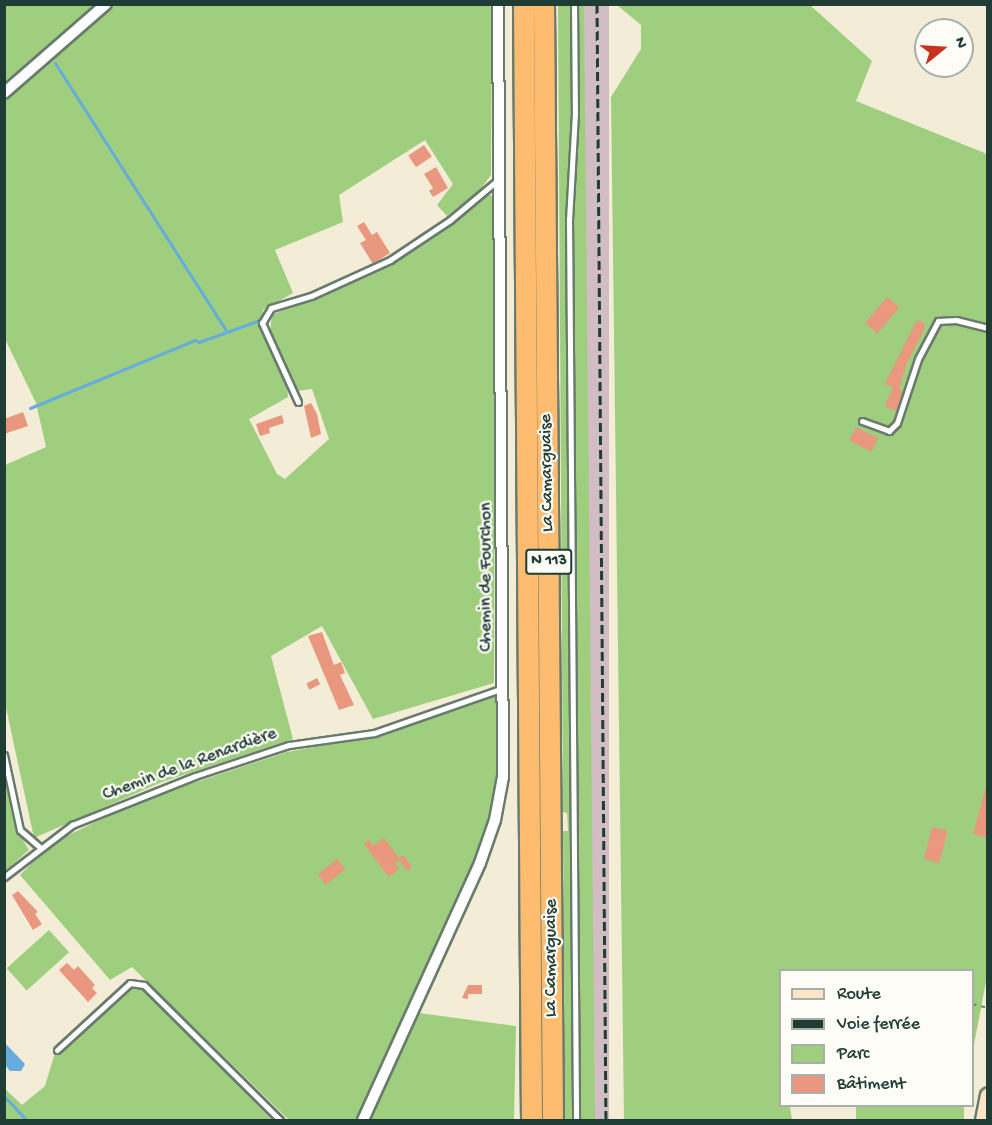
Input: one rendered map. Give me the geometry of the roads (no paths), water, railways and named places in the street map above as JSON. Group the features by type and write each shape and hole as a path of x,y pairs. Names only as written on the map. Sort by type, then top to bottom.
{"highway":[{"name":"La Camarguaise","path":"524,4 532,1120"},
{"name":"La Camarguaise","path":"544,4 553,1120"},
{"path":"527,1120 531,1009"}],"main road":[{"path":"983,1120 987,1095"}],"street":[{"path":"4,93 106,4"},
{"name":"Chemin de Fourchon","path":"363,1120 449,934 495,820 503,777 498,4"}],"lane":[{"path":"574,4 575,113 569,219 576,1120"},
{"path":"298,402 262,323 271,308 311,296 390,260 450,220 500,178"},
{"path":"862,421 889,431 897,423 918,359 938,321 956,320 987,328"},
{"name":"Chemin de la Renardière","path":"4,877 72,825 195,776 289,745 374,733 504,688"},
{"path":"4,754 20,830 41,848"},
{"path":"57,1050 130,983 144,985 280,1120"}],"water":[{"path":"4,1042 25,1064 21,1071 10,1071 5,1065"}],"waterway":[{"path":"55,63 225,329"},
{"path":"30,408 195,340 199,342 257,321"},
{"path":"4,1096 26,1120"}],"railway":[{"path":"597,4 606,1120"}]}
